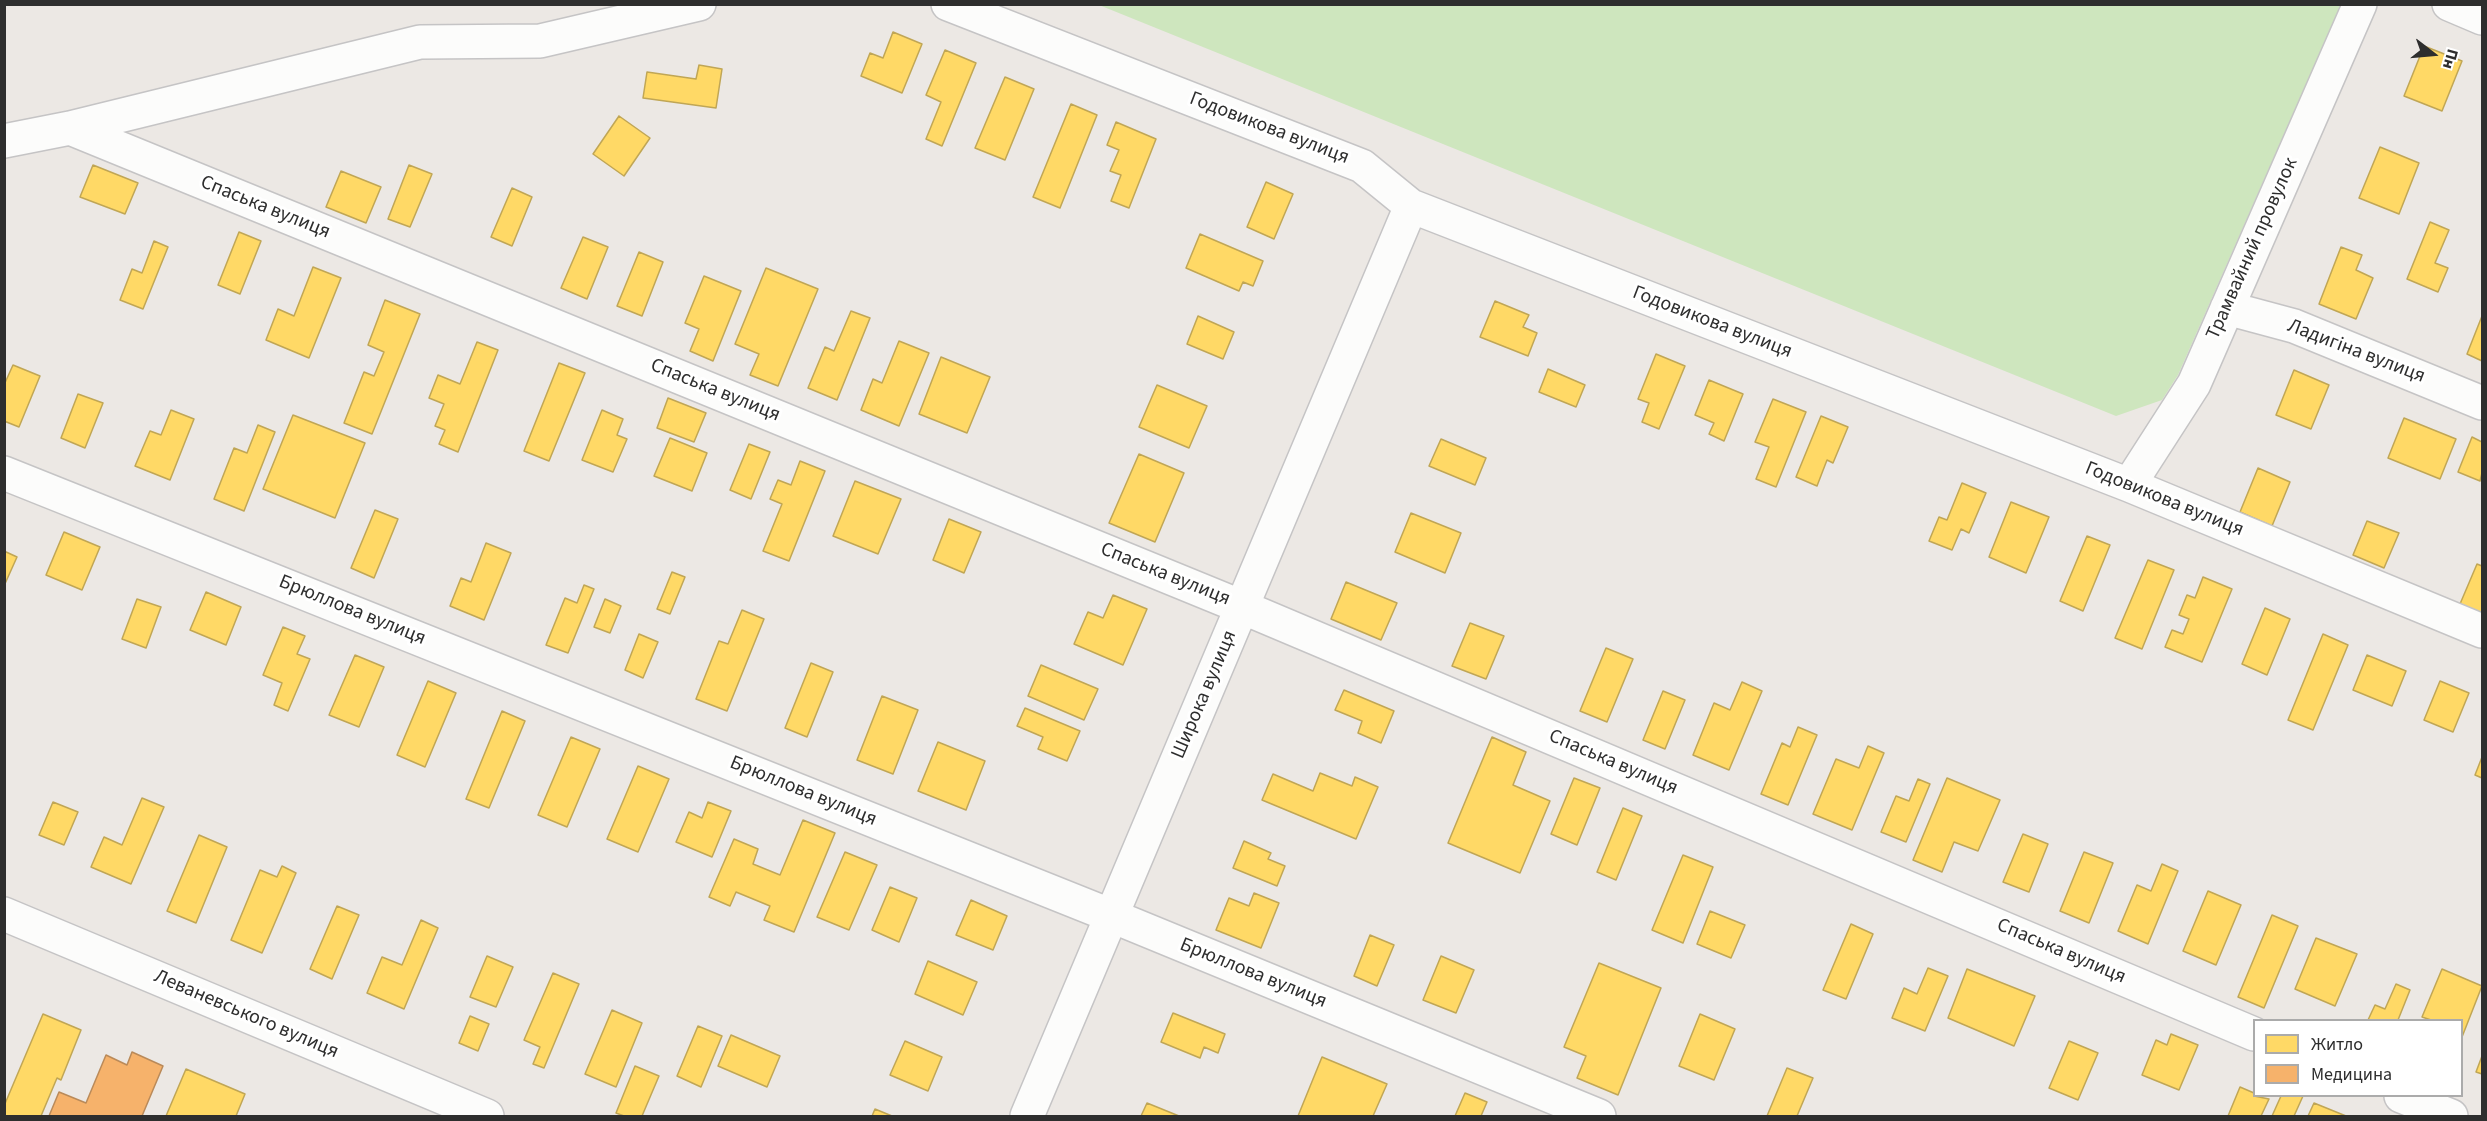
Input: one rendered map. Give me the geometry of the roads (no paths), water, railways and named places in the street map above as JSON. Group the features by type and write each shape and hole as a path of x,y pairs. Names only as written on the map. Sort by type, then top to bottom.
{"street":[{"path":"4,141 70,128 420,42 540,41 699,4"},
{"name":"Годовикова вулиця","path":"948,4 1362,166 1411,206 2129,485 2482,631"},
{"name":"Трамвайний провулок","path":"2129,485 2194,384 2360,4"},
{"path":"2449,4 2482,18"},
{"name":"Спаська вулиця","path":"70,128 1242,607 2253,1034"},
{"name":"Широка вулиця","path":"1027,1116 1411,206"},
{"name":"Ладигіна вулиця","path":"2227,308 2294,326 2482,403"},
{"name":"Брюллова вулиця","path":"4,472 1112,916 1599,1116"},
{"name":"Леваневського вулиця","path":"4,914 487,1116"},
{"path":"2406,1097 2451,1116"}]}
